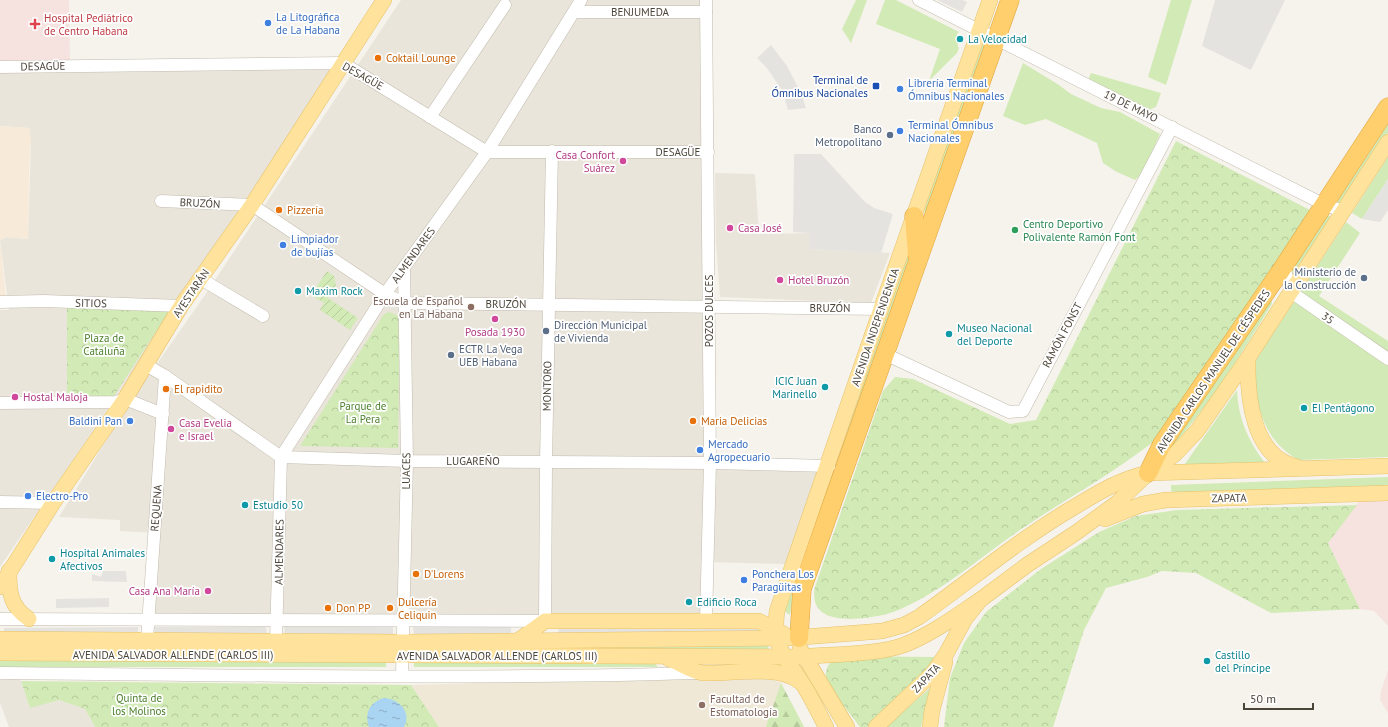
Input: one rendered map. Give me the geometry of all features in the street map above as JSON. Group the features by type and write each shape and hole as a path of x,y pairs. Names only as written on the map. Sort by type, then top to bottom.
{"highway":[{"name":"AVENIDA INDEPENDENCIA","path":"792,644 802,589 1010,0"},
{"name":"AVENIDA CARLOS MANUEL DE CÉSPEDES","path":"1148,473 1162,444 1284,266 1388,107"},
{"path":"914,216 918,261"}],"main road":[{"name":"AYESTARÁN","path":"0,586 54,503 125,399 182,306 252,205 384,0"},
{"name":"AVENIDA INDEPENDENCIA","path":"804,685 783,657 792,644 778,611 881,309 990,0"},
{"name":"AVENIDA CARLOS MANUEL DE CÉSPEDES","path":"1148,473 1174,455 1196,431 1248,358 1388,142"},
{"path":"1248,358 1251,404 1254,419 1260,435 1275,455 1292,466 1305,469"},
{"path":"1148,473 1388,466"},
{"name":"ZAPATA","path":"876,727 933,673 946,654 965,619 980,600 1026,565 1077,532 1117,503 1148,473"},
{"name":"AVENIDA SALVADOR ALLENDE (CARLOS III)","path":"0,654 402,649 519,640 792,644 882,631 904,625 934,607 1008,549 1111,485 1134,476 1148,473"},
{"name":"ZAPATA","path":"1077,532 1143,504 1166,500 1388,493"},
{"path":"10,570 11,596 18,611 28,619"},
{"path":"792,644 810,648 824,655 902,645 931,632 980,600"},
{"path":"519,640 545,621 759,621 774,610 781,601"},
{"path":"759,621 792,644 847,727"},
{"name":"AVENIDA SALVADOR ALLENDE (CARLOS III)","path":"0,639 276,642 402,649 658,656 783,657"},
{"path":"792,644 804,685 826,727"},
{"path":"929,727 946,654"},
{"path":"658,656 702,673 778,673 795,678 804,685"}],"street":[{"name":"ALMENDARES","path":"276,642 281,457 384,294 487,152 581,0"},
{"name":"19 DE MAYO","path":"919,0 1325,204 1343,211"},
{"path":"430,117 505,5"},
{"name":"BENJUMEDA","path":"574,12 706,6"},
{"name":"POZOS DULCES","path":"706,6 710,307 710,463 706,622"},
{"name":"DESAGÜE","path":"0,67 343,63 487,152 708,152"},
{"name":"RAMÓN FONST","path":"885,354 1009,412 1023,410 1172,127"},
{"name":"MONTORO","path":"545,621 546,462 552,151"},
{"name":"BRUZÓN","path":"161,201 252,205 384,294 404,303 881,309"},
{"path":"1284,266 1291,292"},
{"name":"LUACES","path":"402,675 407,461 404,268"},
{"path":"201,279 263,316"},
{"name":"35","path":"1291,292 1388,359"},
{"name":"SITIOS","path":"0,302 44,301 182,306"},
{"path":"146,365 165,376 281,457"},
{"name":"REQUENA","path":"147,640 165,376"},
{"path":"0,403 116,402 125,399 163,414"},
{"name":"LUGAREÑO","path":"281,457 407,461 710,463 828,466"},
{"path":"0,502 54,503"},
{"path":"0,619 545,621"},
{"name":"AVENIDA SALVADOR ALLENDE (CARLOS III)","path":"0,673 402,675 622,675 702,673"}],"shaded area":[{"name":"Hospital Pediátrico de Centro Habana","path":"0,0 69,0 70,60 0,61"},
{"path":"401,0 702,0 705,469 820,472 785,564 705,562 703,617 153,615 158,533 120,531 120,520 59,517 128,405 205,295"},
{"path":"937,0 962,0 967,2 962,12"},
{"path":"1215,0 1285,0 1251,70 1202,46"},
{"path":"771,45 787,66 800,91 806,108 788,110 783,92 767,68 757,58"},
{"path":"332,69 169,319 0,567 0,310 9,310 0,240 7,237 28,239 31,142 29,128 0,126 0,72"},
{"path":"0,126 30,128 31,142 28,239 7,237 0,240"},
{"path":"794,154 821,154 864,201 874,208 893,214 881,253 809,249 809,233 793,232"},
{"path":"715,173 755,174 759,234 809,233 809,249 890,253 871,303 720,297 716,242"},
{"path":"1388,179 1388,210 1380,222 1362,219"},
{"path":"0,240 6,299 0,299"},
{"path":"1388,493 1388,626 1374,611 1360,609 1328,543 1364,494"},
{"path":"103,571 126,571 127,582 92,581 92,574 101,577"},
{"path":"109,598 109,607 56,608 56,599"},
{"path":"558,626 759,626 759,633 559,634"},
{"path":"138,627 138,635 4,635 4,628"},
{"path":"154,627 266,627 267,634 155,634"},
{"path":"284,627 393,627 393,634 285,634"},
{"path":"413,627 511,627 511,634 414,634"},
{"path":"1388,670 1388,713 1380,700 1381,691"},
{"path":"20,678 30,707 59,700 85,709 95,727 9,727 0,703 0,680"},
{"path":"611,679 771,679 781,683 804,727 439,727 411,685"}],"green space":[{"path":"856,0 867,0 851,43 842,29"},
{"path":"885,0 896,0 959,32 957,34 959,48 957,53 929,81 940,49 876,24"},
{"path":"1171,0 1192,0 1166,85 1148,77"},
{"path":"984,41 988,43 925,224 924,206"},
{"path":"1023,63 1071,94 1101,108 1120,112 1160,134 1142,174 1135,180 1115,171 1103,163 1097,143 1046,119 1025,125 1003,116"},
{"path":"1091,73 1161,93 1156,107 1148,110 1088,80"},
{"path":"1388,124 1388,133 1342,204 1338,205 1338,200"},
{"path":"1176,141 1310,210 1163,434 1128,461 1035,520 957,576 919,600 892,613 873,617 848,619 826,615 819,609 815,600 815,587 883,391 895,377 913,379 1010,424 1036,420"},
{"path":"1388,157 1388,179 1362,219 1352,213"},
{"path":"1327,215 1330,216 1330,219 1292,275 1291,267"},
{"path":"1346,222 1360,233 1319,296 1388,341 1388,457 1299,460 1286,452 1276,442 1262,418 1256,390 1256,360"},
{"path":"911,242 910,258 793,597 790,615 784,611"},
{"path":"327,271 334,276 336,286 328,298 358,318 350,330 320,310 324,303 311,295"},
{"path":"1271,295 1272,304 1235,362 1209,401 1165,455 1174,440"},
{"name":"Plaza de Cataluña","path":"67,306 164,308 168,313 112,399 67,398"},
{"name":"Parque de La Pera","path":"389,312 397,315 400,320 398,448 300,446 384,314"},
{"path":"1237,390 1239,410 1245,429 1265,463 1182,468"},
{"path":"1388,477 1388,488 1188,495 1171,491 1171,485"},
{"path":"1357,505 1328,543 1360,609 1271,613 1196,573 1162,571 1147,577 1106,588 1084,630 1053,727 944,727 950,678 964,643 986,612 1041,569 1099,532 1136,516 1177,510"},
{"path":"406,645 768,646 769,649 406,649"},
{"path":"837,656 938,657 933,664 867,727 860,727 836,695 826,677 828,665"},
{"path":"649,658 658,667 414,667 414,659"},
{"path":"0,659 386,659 386,667 0,667"},
{"name":"Quinta de los Molinos","path":"21,681 411,685 439,727 95,727 85,709 59,700 30,708"},
{"path":"781,683 804,727 766,727"},
{"path":"930,688 921,727 886,727"}],"water":[{"path":"384,698 395,701 403,707 406,716 404,727 369,727 367,717 369,709 375,702"}],"place":[{"name":"La Litográfica de La Habana","path":"268,23"},
{"name":"Hospital Pediátrico de Centro Habana","path":"35,24"},
{"name":"La Velocidad","path":"960,39"},
{"name":"Coktail Lounge","path":"378,58"},
{"name":"Terminal de Ómnibus Nacionales","path":"876,86"},
{"name":"Librería Terminal Ómnibus Nacionales","path":"900,89"},
{"name":"Terminal Ómnibus Nacionales","path":"900,131"},
{"name":"Banco Metropolitano","path":"890,135"},
{"name":"Casa Confort Suárez","path":"623,161"},
{"name":"Pizzería","path":"279,210"},
{"name":"Casa José","path":"730,228"},
{"name":"Centro Deportivo Polivalente Ramón Font","path":"1015,230"},
{"name":"Limpiador de bujías","path":"283,245"},
{"name":"Ministerio de la Construcción","path":"1364,278"},
{"name":"Hotel Bruzón","path":"780,280"},
{"name":"Maxim Rock","path":"298,291"},
{"name":"Escuela de Español en La Habana","path":"471,307"},
{"name":"Posada 1930","path":"495,319"},
{"name":"Dirección Municipal de Vivienda","path":"546,331"},
{"name":"Museo Nacional del Deporte","path":"949,334"},
{"name":"ECTR La Vega UEB Habana","path":"451,355"},
{"name":"ICIC Juan Marinello","path":"825,387"},
{"name":"El rapidito","path":"166,389"},
{"name":"Hostal Maloja","path":"15,397"},
{"name":"El Pentágono","path":"1304,408"},
{"name":"Baldini Pan","path":"130,421"},
{"name":"Maria Delicias","path":"693,421"},
{"name":"Casa Evelia e Israel","path":"171,429"},
{"name":"Mercado Agropecuario","path":"700,450"},
{"name":"Electro-Pro","path":"28,496"},
{"name":"Estudio 50","path":"245,505"},
{"name":"Hospital Animales Afectivos","path":"52,559"},
{"name":"D'Lorens","path":"416,574"},
{"name":"Ponchera Los Paragüitas","path":"744,580"},
{"name":"Casa Ana María","path":"208,591"},
{"name":"Edificio Roca","path":"689,602"},
{"name":"Don PP","path":"328,608"},
{"name":"Dulcería Celiquin","path":"390,608"},
{"name":"Castillo del Príncipe","path":"1207,661"},
{"name":"Facultad de Estomatología","path":"702,705"}]}
